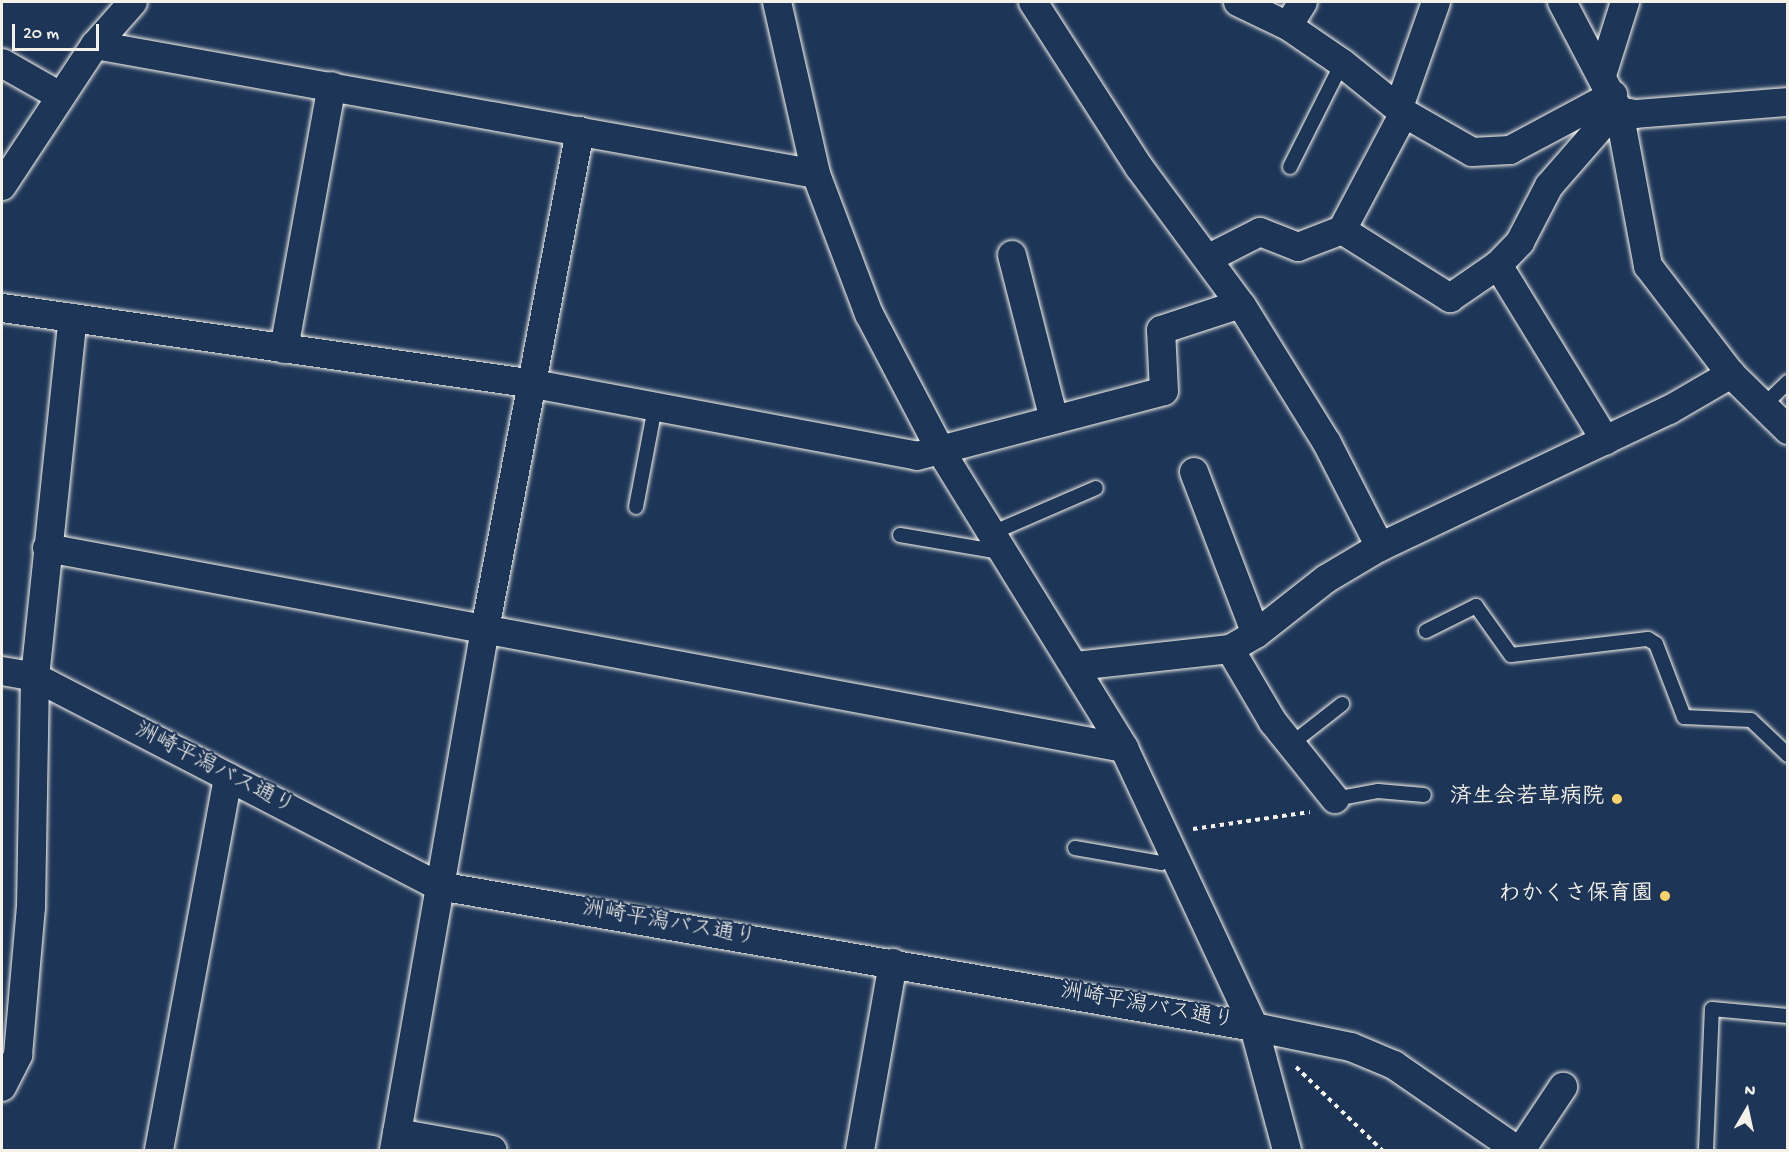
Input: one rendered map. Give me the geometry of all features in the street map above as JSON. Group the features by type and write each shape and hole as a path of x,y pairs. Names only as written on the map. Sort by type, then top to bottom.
{"street":[{"path":"2,186 95,45 133,2"},
{"path":"777,2 816,174 869,314 942,453 1076,666 1124,748 1172,844 1254,1028 1351,1047 1394,1065 1519,1150 1563,1087"},
{"path":"1033,2 1139,167 1209,258 1240,304 1326,442 1380,547"},
{"path":"1238,2 1288,26 1342,63 1401,110 1472,152 1510,150 1611,94"},
{"path":"1288,26 1303,2"},
{"path":"1209,258 1260,232 1298,247 1342,230 1401,110 1436,2"},
{"path":"1562,2 1611,94 1648,266 1731,374 1788,430"},
{"path":"1342,230 1450,298 1498,265 1520,242 1549,186 1610,116 1611,94 1625,2"},
{"path":"95,45 816,174"},
{"path":"2,63 60,96"},
{"path":"284,349 332,86"},
{"path":"1611,94 1635,114 1788,102"},
{"path":"492,1150 396,1142 485,629 534,384 580,131"},
{"path":"1012,255 1054,420"},
{"path":"1498,265 1606,441"},
{"path":"2,308 534,384 917,456 942,453 1164,391 1161,330 1240,304"},
{"path":"2,1088 18,1055 32,907 35,676 73,318"},
{"path":"1076,666 1230,649 1256,634 1326,579 1380,547 1606,441 1731,374"},
{"path":"1194,472 1256,634"},
{"path":"47,548 1124,748"},
{"path":"1230,649 1291,744 1335,799"},
{"name":"洲崎平潟バス通り","path":"2,671 35,676 439,886 893,963 1254,1028 1287,1150"},
{"path":"159,1150 228,777"},
{"path":"860,1150 893,963"}],"lane":[{"path":"1290,167 1342,63"},
{"path":"1763,406 1788,382"},
{"path":"636,507 655,406"},
{"path":"900,535 998,543 1096,488"},
{"path":"1426,631 1476,606 1511,655 1648,639 1656,644 1684,717 1751,720 1788,755"},
{"path":"1291,744 1342,704"},
{"path":"1335,799 1378,790 1424,795"},
{"path":"1075,848 1161,863 1172,844"},
{"path":"1706,1150 1712,1009 1788,1016"}],"path":[{"path":"1172,844 1302,816 1335,799"},
{"path":"1288,1060 1382,1150"}],"place":[{"name":"済生会若草病院","path":"1617,799"},
{"name":"わかくさ保育園","path":"1665,896"}]}
